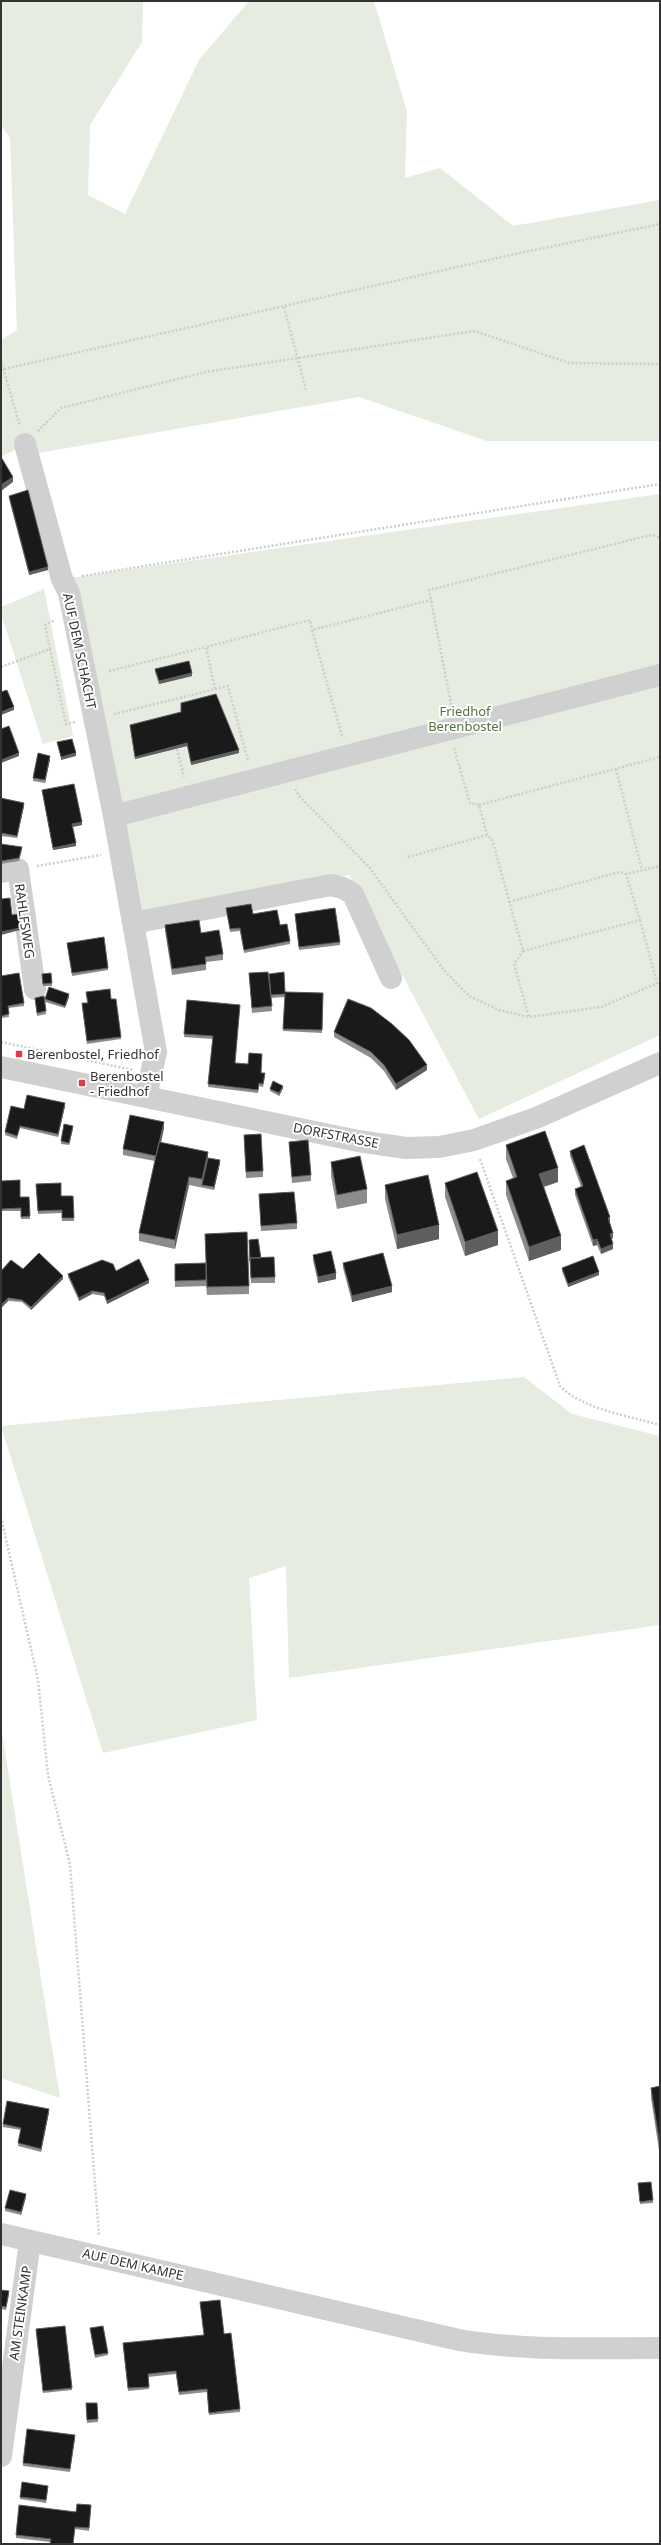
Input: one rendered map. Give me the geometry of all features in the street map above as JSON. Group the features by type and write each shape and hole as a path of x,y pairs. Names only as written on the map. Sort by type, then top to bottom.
{"street":[{"name":"AUF DEM SCHACHT","path":"25,444 62,579 69,593 114,816 156,1052 148,1086"},
{"path":"114,816 660,675"},
{"name":"RAHLFSWEG","path":"9,870 34,989"},
{"path":"133,923 331,885 353,894 391,978"},
{"name":"DORFSTRASSE","path":"1,1067 148,1086 358,1141 406,1148 439,1147 474,1140 542,1116 660,1063"},
{"name":"AUF DEM KAMPE","path":"1,2234 459,2340 500,2347 660,2348"},
{"name":"AM STEINKAMP","path":"1,2456 30,2241"}],"path":[{"path":"4,369 660,224"},
{"path":"284,306 306,390"},
{"path":"1,361 25,444 61,408 206,372 475,331 569,363 660,364"},
{"path":"62,579 660,484"},
{"path":"660,538 652,535 429,590 452,728 470,803 479,805 660,757"},
{"path":"312,630 431,600"},
{"path":"57,619 45,625 66,724 228,686 253,780"},
{"path":"109,671 310,620 347,756"},
{"path":"206,647 216,689"},
{"path":"1,667 50,648"},
{"path":"177,749 188,797"},
{"path":"616,769 642,870"},
{"path":"286,772 300,797 369,867 448,975 469,996 499,1010 529,1016 602,1007 658,982 626,874"},
{"path":"479,805 487,835 492,839 523,951"},
{"path":"408,857 487,835"},
{"path":"9,870 102,854 106,850 120,848"},
{"path":"509,902 620,872 626,874 660,866"},
{"path":"529,1016 514,964 523,951 640,920"},
{"path":"1,1042 120,1066 148,1086"},
{"path":"474,1140 560,1386 569,1395 586,1403 660,1425"},
{"path":"1,1517 38,1680 48,1775 70,1865 101,2256"}],"green space":[{"path":"1,1 143,1 142,42 90,125 88,195 125,214 199,60 249,1 374,1 407,112 405,178 440,168 513,226 660,200 660,441 487,441 359,397 27,455 28,443 1,457 1,340 17,330 10,138 1,125"},
{"name":"Friedhof Berenbostel","path":"660,494 660,1035 479,1119 349,875 133,923 62,579"},
{"path":"44,589 73,736 43,744 1,614 1,607"},
{"path":"524,1377 572,1414 660,1436 660,1625 289,1678 286,1566 249,1578 257,1720 103,1753 1,1426"},
{"path":"1,1726 60,2098 1,2078"}],"building":[{"path":"1,457 13,477 1,485"},
{"path":"28,490 48,567 29,572 9,496"},
{"path":"189,661 192,673 159,681 155,669"},
{"path":"7,690 14,707 1,712 1,692"},
{"path":"216,694 239,750 191,762 187,743 135,757 130,725 181,712 181,703"},
{"path":"9,726 19,753 1,760 1,729"},
{"path":"72,739 76,753 61,757 57,742"},
{"path":"38,753 50,756 45,780 33,778"},
{"path":"74,784 82,822 72,824 76,843 53,848 42,790"},
{"path":"1,798 24,803 17,836 1,833"},
{"path":"1,844 22,847 19,858 1,861"},
{"path":"10,898 12,915 18,914 20,928 1,932 1,899"},
{"path":"251,904 253,914 277,910 280,925 287,924 290,941 244,950 240,928 230,929 226,908"},
{"path":"335,908 340,942 299,947 295,914"},
{"path":"199,920 201,933 219,930 223,954 205,957 206,964 172,969 165,925"},
{"path":"104,937 108,968 72,973 67,943"},
{"path":"268,972 272,1006 252,1008 249,973"},
{"path":"284,972 285,992 323,993 322,1030 283,1029 285,994 271,995 269,974"},
{"path":"19,973 24,1003 8,1006 9,1014 1,1016 1,976"},
{"path":"51,973 52,983 43,984 42,974"},
{"path":"49,987 69,994 65,1006 45,999"},
{"path":"110,989 111,999 116,999 121,1037 87,1041 82,1003 88,1003 86,992"},
{"path":"44,996 46,1011 37,1013 35,998"},
{"path":"348,999 371,1008 392,1024 409,1040 427,1065 396,1084 384,1065 371,1052 334,1032"},
{"path":"187,1000 240,1005 235,1063 248,1064 249,1053 262,1054 261,1073 265,1073 263,1084 259,1083 258,1090 208,1084 213,1036 184,1034"},
{"path":"273,1081 283,1086 279,1093 270,1089"},
{"path":"27,1095 65,1103 58,1134 20,1126 17,1136 5,1132 11,1106 24,1109"},
{"path":"130,1115 164,1122 156,1156 123,1149"},
{"path":"64,1124 73,1126 69,1143 61,1141"},
{"path":"545,1131 558,1168 539,1174 561,1236 529,1247 506,1181 517,1177 506,1145"},
{"path":"261,1134 263,1171 246,1172 244,1135"},
{"path":"308,1140 311,1175 292,1177 289,1142"},
{"path":"159,1142 208,1152 202,1179 189,1177 175,1240 139,1233"},
{"path":"584,1145 610,1217 608,1218 613,1233 610,1234 613,1244 601,1249 597,1239 593,1240 575,1189 583,1186 570,1151"},
{"path":"360,1156 367,1189 337,1195 331,1162"},
{"path":"208,1158 220,1160 214,1187 202,1185"},
{"path":"477,1172 498,1231 465,1242 445,1183"},
{"path":"428,1175 439,1225 397,1235 385,1185"},
{"path":"20,1180 20,1197 29,1197 30,1216 21,1217 21,1208 1,1209 1,1181"},
{"path":"61,1183 61,1196 73,1196 74,1218 62,1218 62,1210 38,1211 36,1184"},
{"path":"294,1192 297,1223 261,1226 259,1194"},
{"path":"247,1232 249,1286 207,1287 205,1234"},
{"path":"258,1239 261,1258 250,1258 250,1261 249,1240"},
{"path":"331,1251 336,1273 318,1277 313,1255"},
{"path":"39,1253 63,1276 31,1307 22,1300 8,1298 2,1304 1,1271 11,1260 23,1269"},
{"path":"383,1253 392,1286 352,1296 343,1263"},
{"path":"593,1256 599,1272 568,1284 562,1268"},
{"path":"274,1257 275,1277 251,1278 250,1258"},
{"path":"139,1259 149,1280 107,1301 104,1293 92,1291 79,1298 68,1274 102,1260 113,1264 116,1271"},
{"path":"206,1263 206,1280 175,1281 175,1264"},
{"path":"660,2086 660,2146 651,2088"},
{"path":"7,2101 49,2109 41,2149 18,2143 21,2128 3,2124"},
{"path":"651,2182 653,2200 640,2202 638,2183"},
{"path":"10,2190 26,2194 21,2212 5,2208"},
{"path":"1,2290 9,2291 6,2307 1,2306"},
{"path":"220,2300 224,2334 231,2333 240,2409 209,2413 207,2389 179,2392 176,2371 148,2374 149,2387 128,2388 123,2343 204,2335 200,2302"},
{"path":"65,2326 72,2388 43,2391 36,2329"},
{"path":"103,2326 108,2353 95,2355 90,2328"},
{"path":"86,2403 97,2403 98,2419 87,2420"},
{"path":"27,2429 75,2435 70,2469 23,2463"},
{"path":"22,2482 48,2486 46,2500 20,2497"},
{"path":"77,2504 91,2505 89,2528 75,2527 73,2544 50,2544 51,2539 16,2535 19,2505 76,2512"}],"place":[{"name":"Berenbostel, Friedhof","path":"19,1054"},
{"name":"Berenbostel - Friedhof","path":"82,1083"}]}
